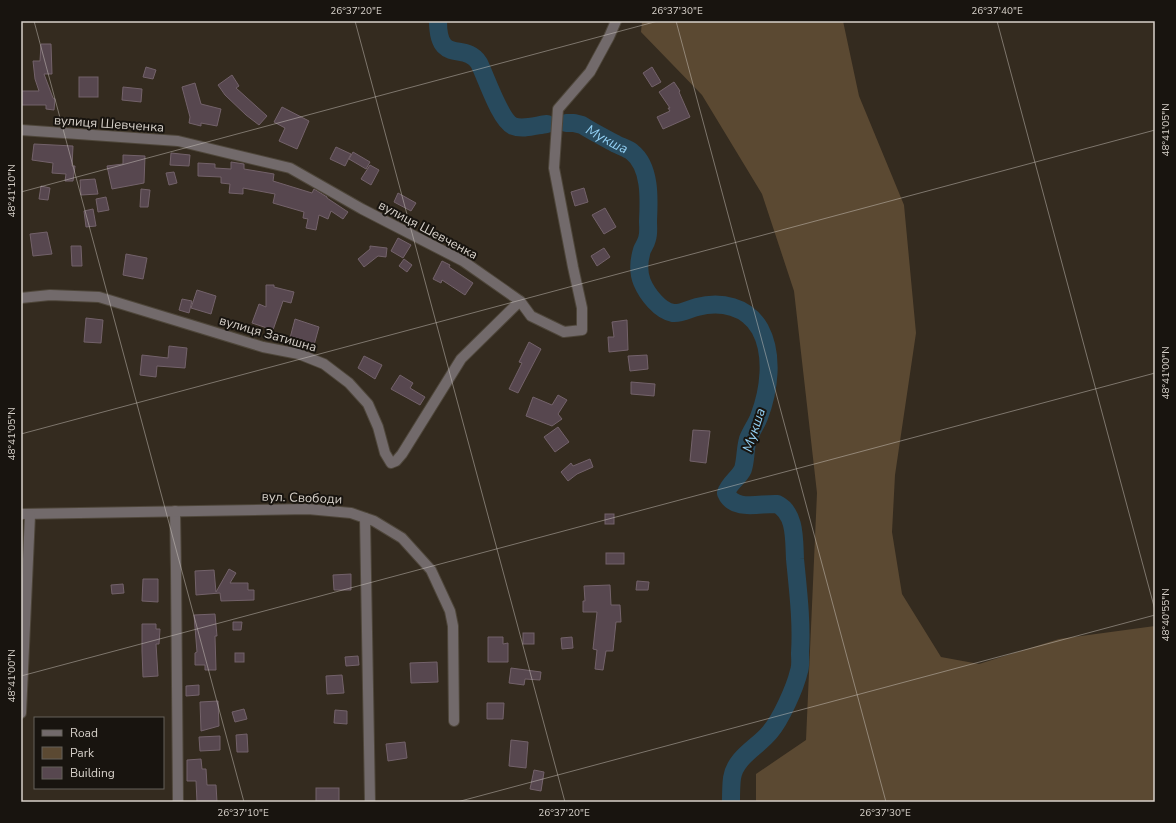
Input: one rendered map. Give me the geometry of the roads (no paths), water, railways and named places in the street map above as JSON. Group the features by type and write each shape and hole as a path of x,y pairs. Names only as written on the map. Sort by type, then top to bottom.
{"street":[{"name":"вулиця Шевченка","path":"21,130 178,141 290,168 362,209 463,261 520,301 531,316 564,332 582,330 582,308 554,168 558,109 590,72 616,21"},
{"name":"вулиця Затишна","path":"21,298 50,295 99,297 263,347 299,354 324,364 349,383 368,404 378,427 385,453 390,463 396,461 402,454 461,359 520,301"},
{"name":"вул. Свободи","path":"26,514 308,509 351,513 374,522 402,538 431,570 450,611 453,626 454,721"},
{"path":"175,511 178,802"},
{"path":"21,713 26,514"},
{"path":"365,518 370,802"}],"waterway":[{"name":"Мукша","path":"438,21 439,35 442,43 453,51 467,53 479,63 498,107 508,122 513,126 521,128 547,124"},
{"name":"Мукша","path":"566,123 582,125 629,150 638,158 643,166 648,184 648,237 642,250 639,270 644,287 654,301 663,309 673,313 706,305 724,305 741,310 755,321 760,329 767,350 767,385 762,407 758,420 748,439 743,469 729,486 726,493 730,499 741,505 777,504 788,514 791,521 794,536 799,606 800,669 779,719 770,732 742,758 734,771 732,778 731,802"}]}
